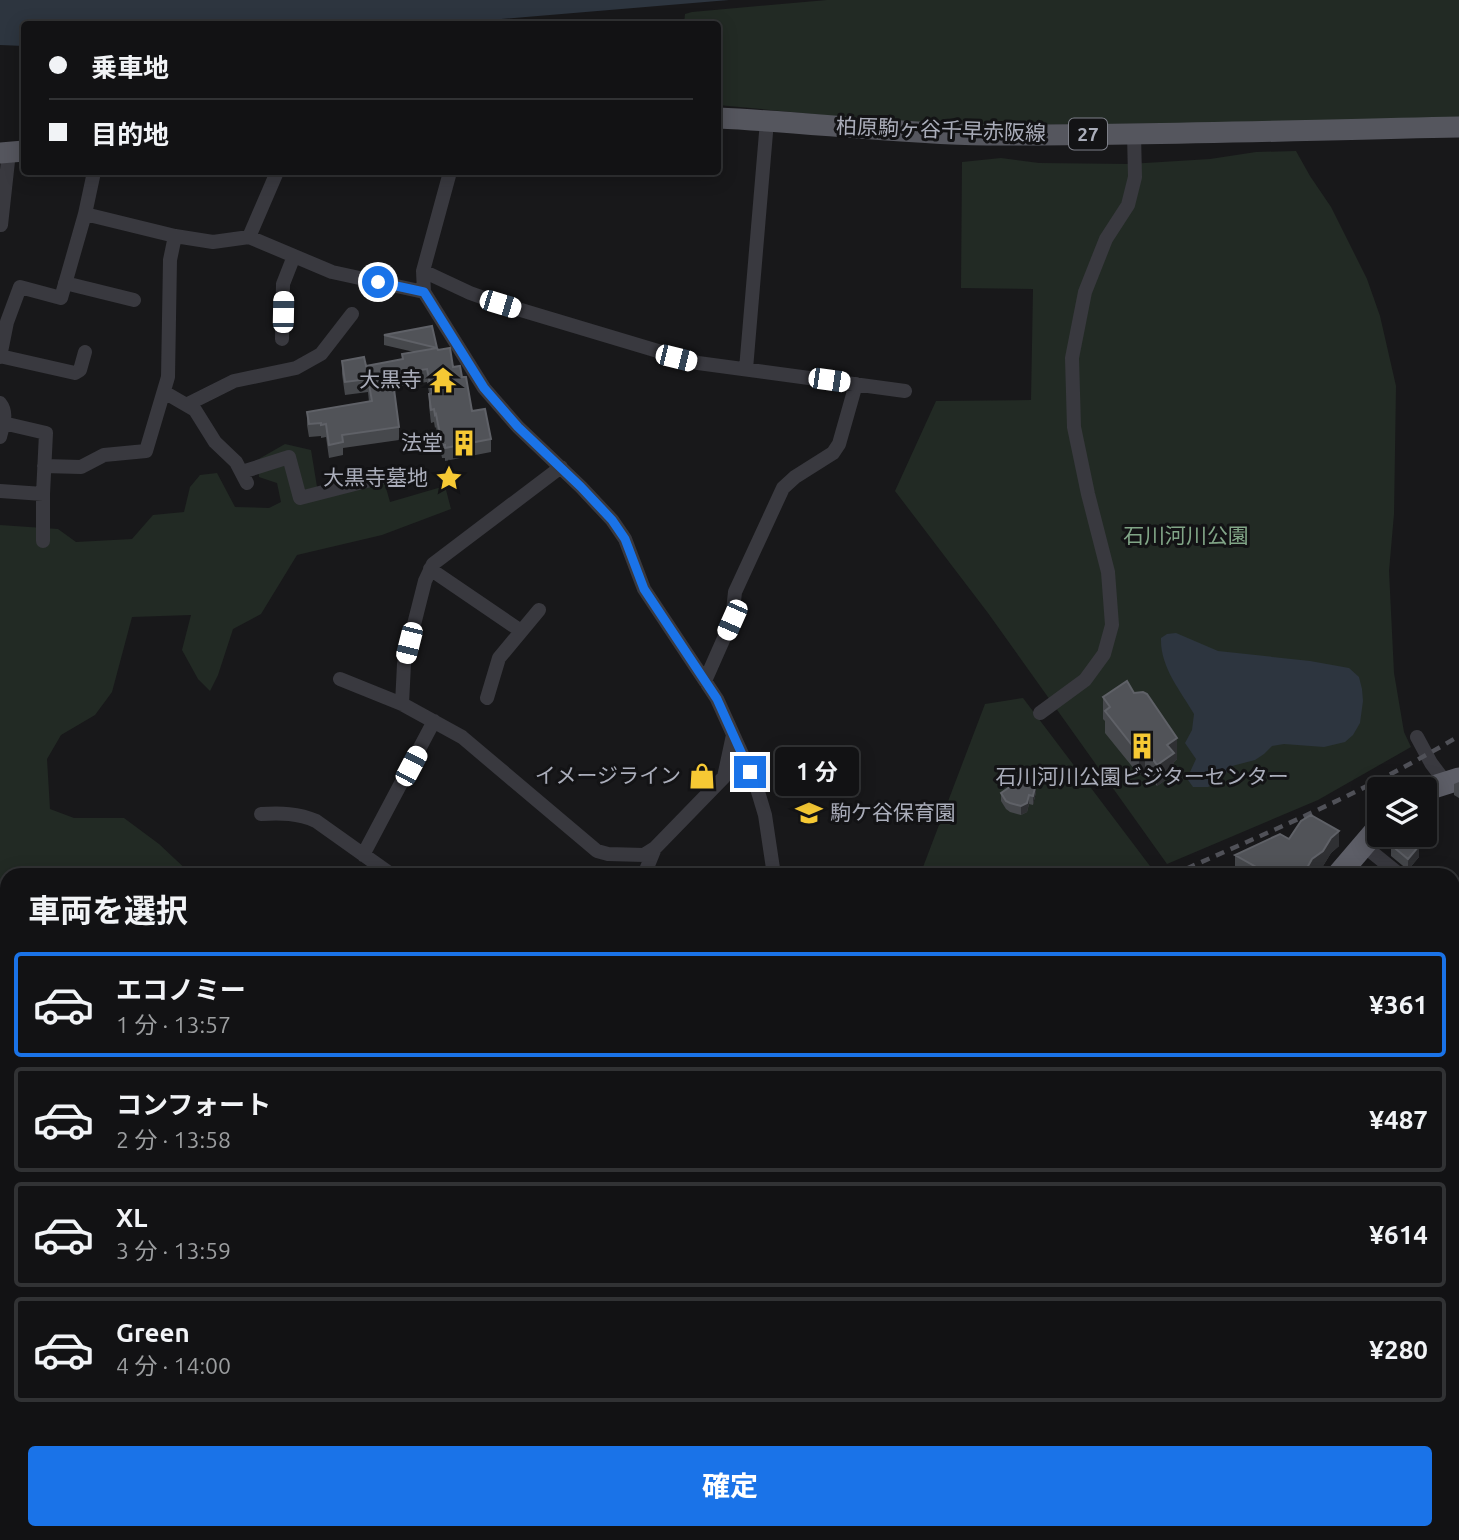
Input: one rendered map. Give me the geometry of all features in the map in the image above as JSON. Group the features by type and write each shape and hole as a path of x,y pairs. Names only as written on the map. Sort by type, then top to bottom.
{"highway":[{"path":"1344,868 1367,840"}],"main road":[{"name":"柏原駒ヶ谷千早赤阪線","path":"721,118 857,129 987,135 1459,127"}],"street":[{"path":"746,369 767,121"},
{"path":"1040,713 1085,680 1104,654 1112,625 1108,572 1074,427 1072,358 1085,292 1106,239 1128,205 1135,177 1134,134"},
{"path":"1,225 2,190 11,152"},
{"path":"85,352 80,369 75,373 0,356 6,322 20,287 61,298 93,175"},
{"path":"249,237 275,175"},
{"path":"449,175 422,271 424,292 484,388 518,427 612,520 625,539 644,589 717,699 756,785 765,816 773,868"},
{"path":"85,214 175,236 213,242 249,237 332,272 424,292"},
{"path":"44,466 80,467 104,455 146,451 168,377 170,260 175,236"},
{"path":"282,339 283,284 294,256"},
{"path":"422,271 500,304 676,358 905,391"},
{"path":"65,283 134,300"},
{"path":"188,404 234,381 296,368 320,354 352,314"},
{"path":"705,681 732,620 735,592 783,488 795,477 833,453 839,444 856,384"},
{"path":"164,392 195,410 215,442 236,462 245,478 289,457 300,498 382,477"},
{"path":"0,403 5,412 1,430 46,433 43,541"},
{"path":"402,704 404,664 425,581 433,564 561,467"},
{"path":"0,491 43,494"},
{"path":"430,569 522,631"},
{"path":"487,698 499,658 540,610"},
{"path":"340,679 402,704 462,737 597,850 608,854 644,855 654,848 724,777 733,735"},
{"path":"363,855 434,721"},
{"path":"1417,737 1443,784"},
{"path":"261,814 302,815 316,821 381,868"},
{"path":"1363,845 1391,868"},
{"path":"647,868 654,848"}],"green space":[{"path":"827,0 1459,0 1459,120 939,126 721,105 721,21 684,21 685,14"},
{"name":"石川河川公園","path":"1296,151 1331,207 1367,279 1380,316 1396,386 1394,514 1389,571 1394,673 1404,732 1411,747 1318,800 1167,864 988,613 895,491 936,401 1031,400 1033,289 961,288 962,162 1001,158 1039,163 1129,164 1210,159 1256,152"},
{"path":"285,444 311,450 319,499 384,481 390,502 445,486 451,509 382,535 297,555 261,614 233,629 210,691 198,679 182,650 191,615 132,617 112,692 95,715 61,735 47,759 50,809 74,818 124,818 159,844 185,868 0,868 0,525 58,529 76,542 132,539 153,515 184,512 190,487 200,475 217,473 235,507 269,508 281,502 277,483 259,477 257,460"},
{"path":"1023,698 1151,868 923,868 985,704"}],"shaded area":[{"path":"0,0 729,0 478,21 21,21 21,46 0,45"},
{"path":"1176,633 1218,651 1349,668 1359,677 1362,689 1360,723 1345,742 1324,747 1284,744 1272,746 1255,760 1232,766 1220,781 1208,787 1193,787 1188,780 1196,759 1185,743 1192,730 1194,714 1167,668 1162,649 1161,638"}],"building":[{"path":"432,326 437,348 384,335"},
{"path":"450,348 453,367 460,366 462,377 466,377 472,411 485,409 491,439 445,448 445,445 442,445 436,414 434,409 431,410 429,394 432,393 427,369 392,374 399,427 342,435 343,442 329,445 326,424 309,424 307,412 372,401 368,379 345,382 342,361 364,357 366,366 403,359 402,354"},
{"path":"1127,681 1134,693 1147,694 1177,738 1167,745 1174,753 1157,765 1145,749 1139,754 1105,711 1110,707 1103,697"},
{"path":"1021,778 1036,783 1033,796 1029,795 1027,803 1021,806 1006,801 1001,793 1011,786 1013,781"},
{"path":"1311,815 1339,831 1307,868 1258,868 1235,855 1280,834 1289,839 1301,821"},
{"path":"1393,847 1418,847 1408,859"}],"railway":[{"path":"1188,868 1353,793 1459,736"}],"place":[{"name":"大黒寺","path":"443,380"},
{"name":"法堂","path":"464,443"},
{"name":"大黒寺墓地","path":"449,478"},
{"name":"石川河川公園ビジターセンター","path":"1142,746"},
{"name":"イメージライン","path":"702,776"},
{"name":"駒ケ谷保育園","path":"809,813"}],"route":[{"path":"378,282 424,292 484,388 518,427 612,520 625,539 644,589 717,699 750,772"}]}
